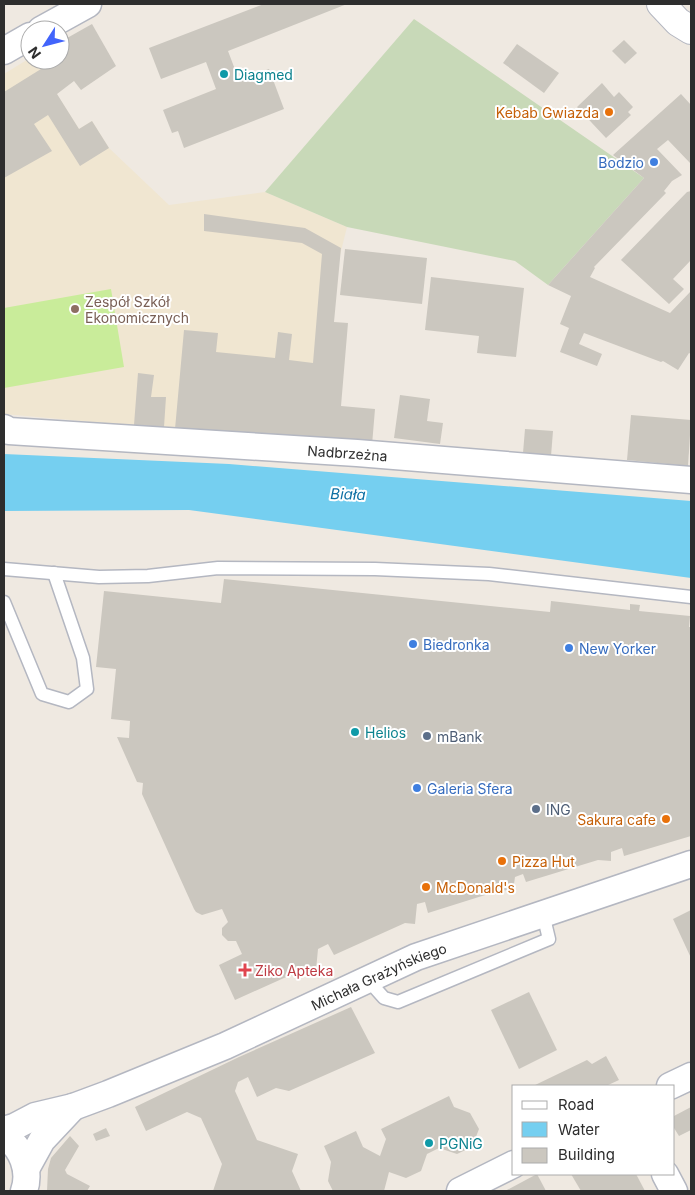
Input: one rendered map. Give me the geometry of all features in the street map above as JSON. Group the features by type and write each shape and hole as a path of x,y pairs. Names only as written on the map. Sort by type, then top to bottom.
{"street":[{"path":"59,20 88,4"},
{"path":"661,4 678,22 691,30"},
{"path":"4,51 20,42"},
{"name":"Nadbrzeżna","path":"4,428 8,431 357,453 691,480"},
{"name":"Michała Grażyńskiego","path":"4,1130 35,1116 73,1107 225,1046 416,957 691,864"},
{"path":"672,1085 691,1076"},
{"name":"Michała Grażyńskiego","path":"25,1180 42,1140 73,1107"},
{"path":"4,1136 21,1153 25,1180"},
{"path":"460,1191 512,1165"},
{"path":"666,1175 674,1191"}],"lane":[{"path":"4,569 99,577 148,576 218,568 375,569 489,574 691,597"},
{"path":"4,602 42,694 69,702 87,689 83,658 54,573"},
{"path":"367,979 384,998 398,1002 549,939 543,914"}],"shaded area":[{"path":"20,64 20,70 41,70 79,129 92,121 109,148 169,205 265,192 347,227 313,363 306,441 4,414 4,74"}],"green space":[{"path":"414,19 644,178 548,285 515,261 347,227 265,192"},
{"path":"111,289 124,367 4,388 4,308"}],"water":[{"name":"Biała","path":"4,454 229,464 691,501 691,578 189,510 4,511"}],"building":[{"name":"Diagmed","path":"264,4 347,4 228,51 239,80 269,69 284,109 184,148 178,131 172,133 163,110 216,89 206,62 161,79 149,48"},
{"path":"92,24 116,66 81,90 74,81 57,94 79,129 92,121 109,148 80,166 48,115 34,124 52,151 4,178 4,92 39,70 70,70 70,36"},
{"path":"624,40 637,53 625,64 612,51"},
{"path":"517,44 559,73 544,93 503,63"},
{"path":"602,83 614,97 619,92 633,107 628,112 631,115 606,138 577,107"},
{"path":"681,94 691,105 691,164 668,140 657,149 682,175 672,181 664,191 666,193 594,267 590,277 670,313 691,291 691,354 689,353 678,370 663,361 661,362 584,333 579,344 602,354 597,366 560,352 569,328 560,324 571,296 548,285 644,178 613,155"},
{"path":"691,191 691,260 673,279 684,289 669,304 621,260 687,192"},
{"path":"204,214 305,228 341,248 334,322 348,323 341,406 375,409 372,445 175,429 184,330 218,333 216,352 275,358 278,332 292,334 289,360 313,363 322,254 302,243 204,231"},
{"path":"345,249 427,258 422,304 340,295"},
{"path":"431,277 524,288 516,357 477,353 479,336 425,330"},
{"path":"138,373 154,375 151,397 166,397 164,427 134,425"},
{"path":"400,395 430,399 427,421 443,423 440,444 394,438"},
{"path":"631,415 691,420 688,466 627,460"},
{"path":"525,429 553,431 551,456 523,453"},
{"name":"Galeria Sfera","path":"224,579 550,612 551,601 630,610 630,604 640,605 639,611 690,616 691,836 624,856 622,848 611,852 611,861 598,860 526,882 523,874 515,877 513,891 501,890 428,913 425,902 417,904 415,924 405,923 334,955 328,944 318,949 316,970 304,969 235,1000 219,965 242,954 236,941 228,941 222,935 222,928 228,922 222,909 202,915 194,909 142,794 143,783 137,782 117,737 129,738 130,721 111,719 116,669 96,667 104,591 221,603"},
{"path":"691,910 691,958 673,919"},
{"path":"529,992 557,1050 519,1069 491,1010"},
{"path":"351,1007 375,1053 289,1091 276,1088 257,1097 248,1077 238,1082 235,1091 257,1140 298,1154 292,1171 301,1191 213,1191 222,1164 201,1118 187,1112 146,1131 135,1107 239,1057"},
{"path":"606,1056 619,1080 608,1085 535,1085 587,1060 592,1064"},
{"name":"PGNiG","path":"449,1096 454,1107 470,1113 479,1129 472,1147 457,1154 439,1148 427,1154 421,1171 406,1178 389,1172 384,1191 333,1191 328,1181 331,1162 324,1146 356,1131 363,1147 380,1156 386,1139 381,1129"},
{"path":"691,1107 691,1130 679,1136 675,1130 675,1115"},
{"path":"106,1128 110,1136 96,1141 93,1134"},
{"path":"70,1136 79,1146 65,1170 67,1174 90,1186 87,1191 47,1191 48,1169 51,1158"},
{"path":"538,1175 546,1191 505,1191"},
{"path":"572,1175 637,1175 645,1191 581,1191"}],"place":[{"name":"Diagmed","path":"224,74"},
{"name":"Kebab Gwiazda","path":"609,112"},
{"name":"Bodzio","path":"654,162"},
{"name":"Zespół Szkół Ekonomicznych","path":"75,309"},
{"name":"Biedronka","path":"413,644"},
{"name":"New Yorker","path":"569,648"},
{"name":"Helios","path":"355,732"},
{"name":"mBank","path":"427,736"},
{"name":"Galeria Sfera","path":"417,788"},
{"name":"ING","path":"536,809"},
{"name":"Sakura cafe","path":"666,819"},
{"name":"Pizza Hut","path":"502,861"},
{"name":"McDonald's","path":"426,887"},
{"name":"Ziko Apteka","path":"245,970"},
{"name":"PGNiG","path":"429,1143"}]}
